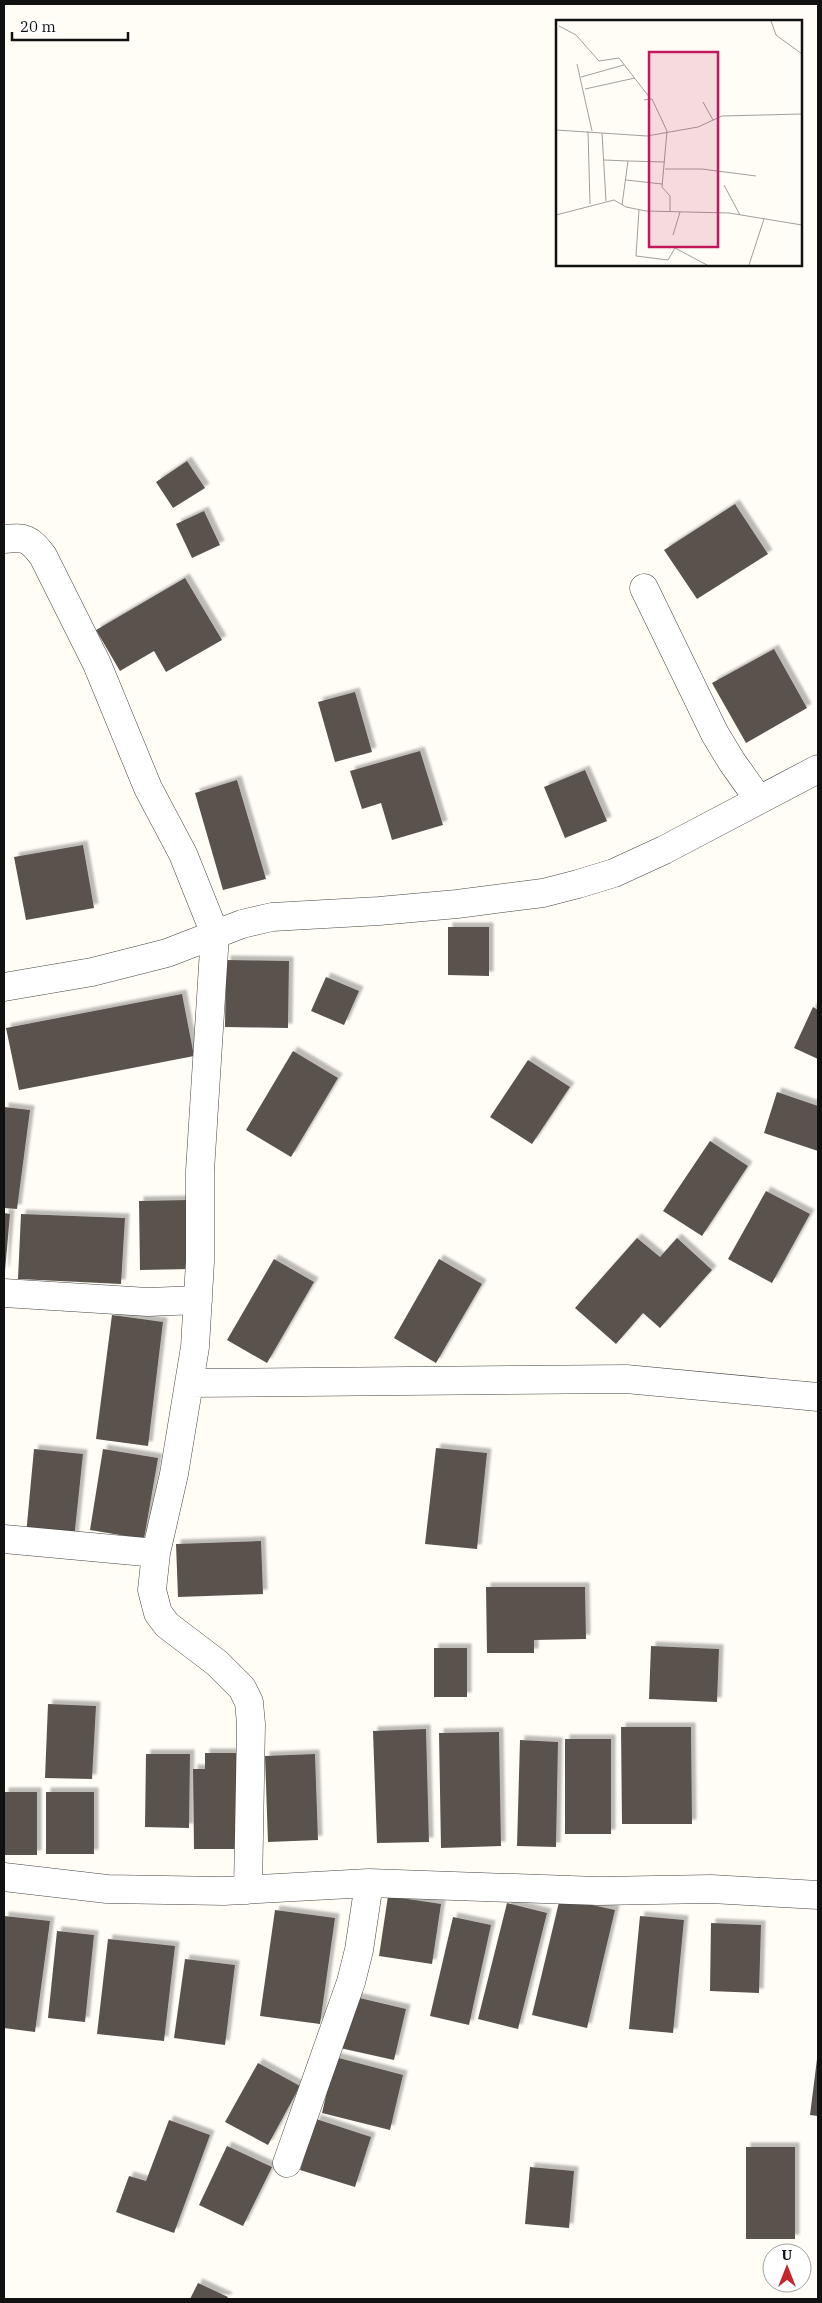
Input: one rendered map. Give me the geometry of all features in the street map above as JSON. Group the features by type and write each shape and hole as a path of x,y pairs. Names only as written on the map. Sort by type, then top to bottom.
{"street":[{"path":"7,533 26,538 32,542 42,556 81,631 98,664 148,788 183,854 215,934 200,1171 200,1262 195,1347 174,1474 156,1553 152,1590 158,1612 167,1625 188,1639 222,1668 242,1688 249,1702 251,1724 248,1890"},
{"path":"644,588 715,734 759,800"},
{"path":"4,987 111,968 167,953 242,924 272,917 379,911 457,904 544,893 578,884 614,873 664,850 818,769"},
{"path":"4,1293 148,1302 198,1300"},
{"path":"190,1383 626,1380 818,1397"},
{"path":"4,1539 156,1553"},
{"path":"4,1876 106,1889 248,1890 369,1883 598,1890 711,1889 818,1895"},
{"path":"287,2163 352,1982 369,1883"}],"building":[{"path":"187,461 205,488 173,508 156,482"},
{"path":"735,504 768,554 697,599 664,550"},
{"path":"204,511 220,545 192,558 176,524"},
{"path":"185,578 222,640 166,672 154,651 120,671 96,630"},
{"path":"774,649 807,708 746,743 712,683"},
{"path":"355,692 372,752 335,762 318,702"},
{"path":"420,751 443,825 392,840 381,803 362,809 350,771"},
{"path":"585,770 607,821 565,838 544,787"},
{"path":"237,780 266,879 223,890 195,793"},
{"path":"83,845 94,908 26,920 14,857"},
{"path":"448,927 489,927 489,976 448,975"},
{"path":"226,960 289,961 288,1028 225,1027"},
{"path":"326,977 359,991 344,1025 311,1011"},
{"path":"182,994 194,1056 19,1090 6,1028"},
{"path":"813,1007 818,1010 818,1059 794,1048"},
{"path":"293,1051 338,1078 291,1157 246,1130"},
{"path":"528,1060 570,1087 532,1144 490,1117"},
{"path":"777,1092 818,1106 818,1151 764,1133"},
{"path":"4,1107 30,1110 17,1209 4,1208"},
{"path":"710,1141 748,1166 702,1236 663,1211"},
{"path":"766,1191 810,1214 772,1283 728,1259"},
{"path":"189,1200 191,1269 140,1270 139,1201"},
{"path":"4,1213 10,1214 5,1271 4,1271"},
{"path":"21,1214 125,1218 121,1284 18,1279"},
{"path":"637,1238 660,1257 677,1238 712,1270 660,1328 643,1313 616,1344 575,1308"},
{"path":"274,1259 314,1282 267,1363 227,1340"},
{"path":"439,1259 482,1284 436,1363 394,1338"},
{"path":"112,1315 163,1322 148,1446 96,1439"},
{"path":"436,1448 487,1453 477,1549 425,1544"},
{"path":"34,1449 83,1454 74,1539 26,1535"},
{"path":"103,1449 158,1458 144,1539 90,1530"},
{"path":"261,1541 263,1594 178,1597 176,1544"},
{"path":"486,1587 585,1587 586,1639 534,1640 534,1653 487,1653"},
{"path":"651,1646 719,1649 717,1702 649,1699"},
{"path":"434,1648 467,1648 467,1697 434,1697"},
{"path":"48,1704 96,1706 92,1779 45,1778"},
{"path":"621,1727 691,1727 692,1824 622,1824"},
{"path":"426,1729 429,1842 377,1843 373,1731"},
{"path":"499,1732 501,1846 441,1848 439,1733"},
{"path":"565,1739 611,1739 611,1834 565,1834"},
{"path":"520,1740 558,1742 556,1847 517,1846"},
{"path":"205,1753 240,1753 241,1849 194,1849 193,1769 205,1769"},
{"path":"146,1754 190,1754 189,1828 145,1827"},
{"path":"315,1754 318,1840 268,1842 265,1756"},
{"path":"4,1792 37,1792 37,1855 4,1855"},
{"path":"46,1792 94,1792 94,1854 46,1854"},
{"path":"388,1896 441,1904 432,1964 379,1956"},
{"path":"560,1898 615,1910 587,2028 532,2015"},
{"path":"507,1903 547,1913 518,2029 478,2019"},
{"path":"275,1910 335,1918 320,2024 260,2016"},
{"path":"4,1916 50,1921 35,2032 4,2028"},
{"path":"640,1916 684,1920 673,2033 629,2029"},
{"path":"453,1917 491,1925 469,2025 430,2016"},
{"path":"711,1923 761,1925 759,1993 710,1991"},
{"path":"57,1931 94,1935 85,2022 48,2018"},
{"path":"108,1939 175,1946 164,2041 97,2034"},
{"path":"185,1959 235,1965 225,2045 174,2038"},
{"path":"351,1996 406,2009 394,2060 340,2048"},
{"path":"335,2057 403,2075 390,2130 322,2113"},
{"path":"818,2059 818,2116 810,2115"},
{"path":"258,2063 300,2086 268,2145 225,2122"},
{"path":"316,2119 371,2137 355,2187 300,2170"},
{"path":"169,2120 210,2135 174,2233 116,2212 129,2176 146,2181"},
{"path":"227,2146 272,2167 243,2226 199,2205"},
{"path":"746,2147 795,2147 795,2239 746,2239"},
{"path":"530,2167 574,2171 569,2228 525,2224"},
{"path":"198,2283 228,2297 227,2299 190,2299"}]}
